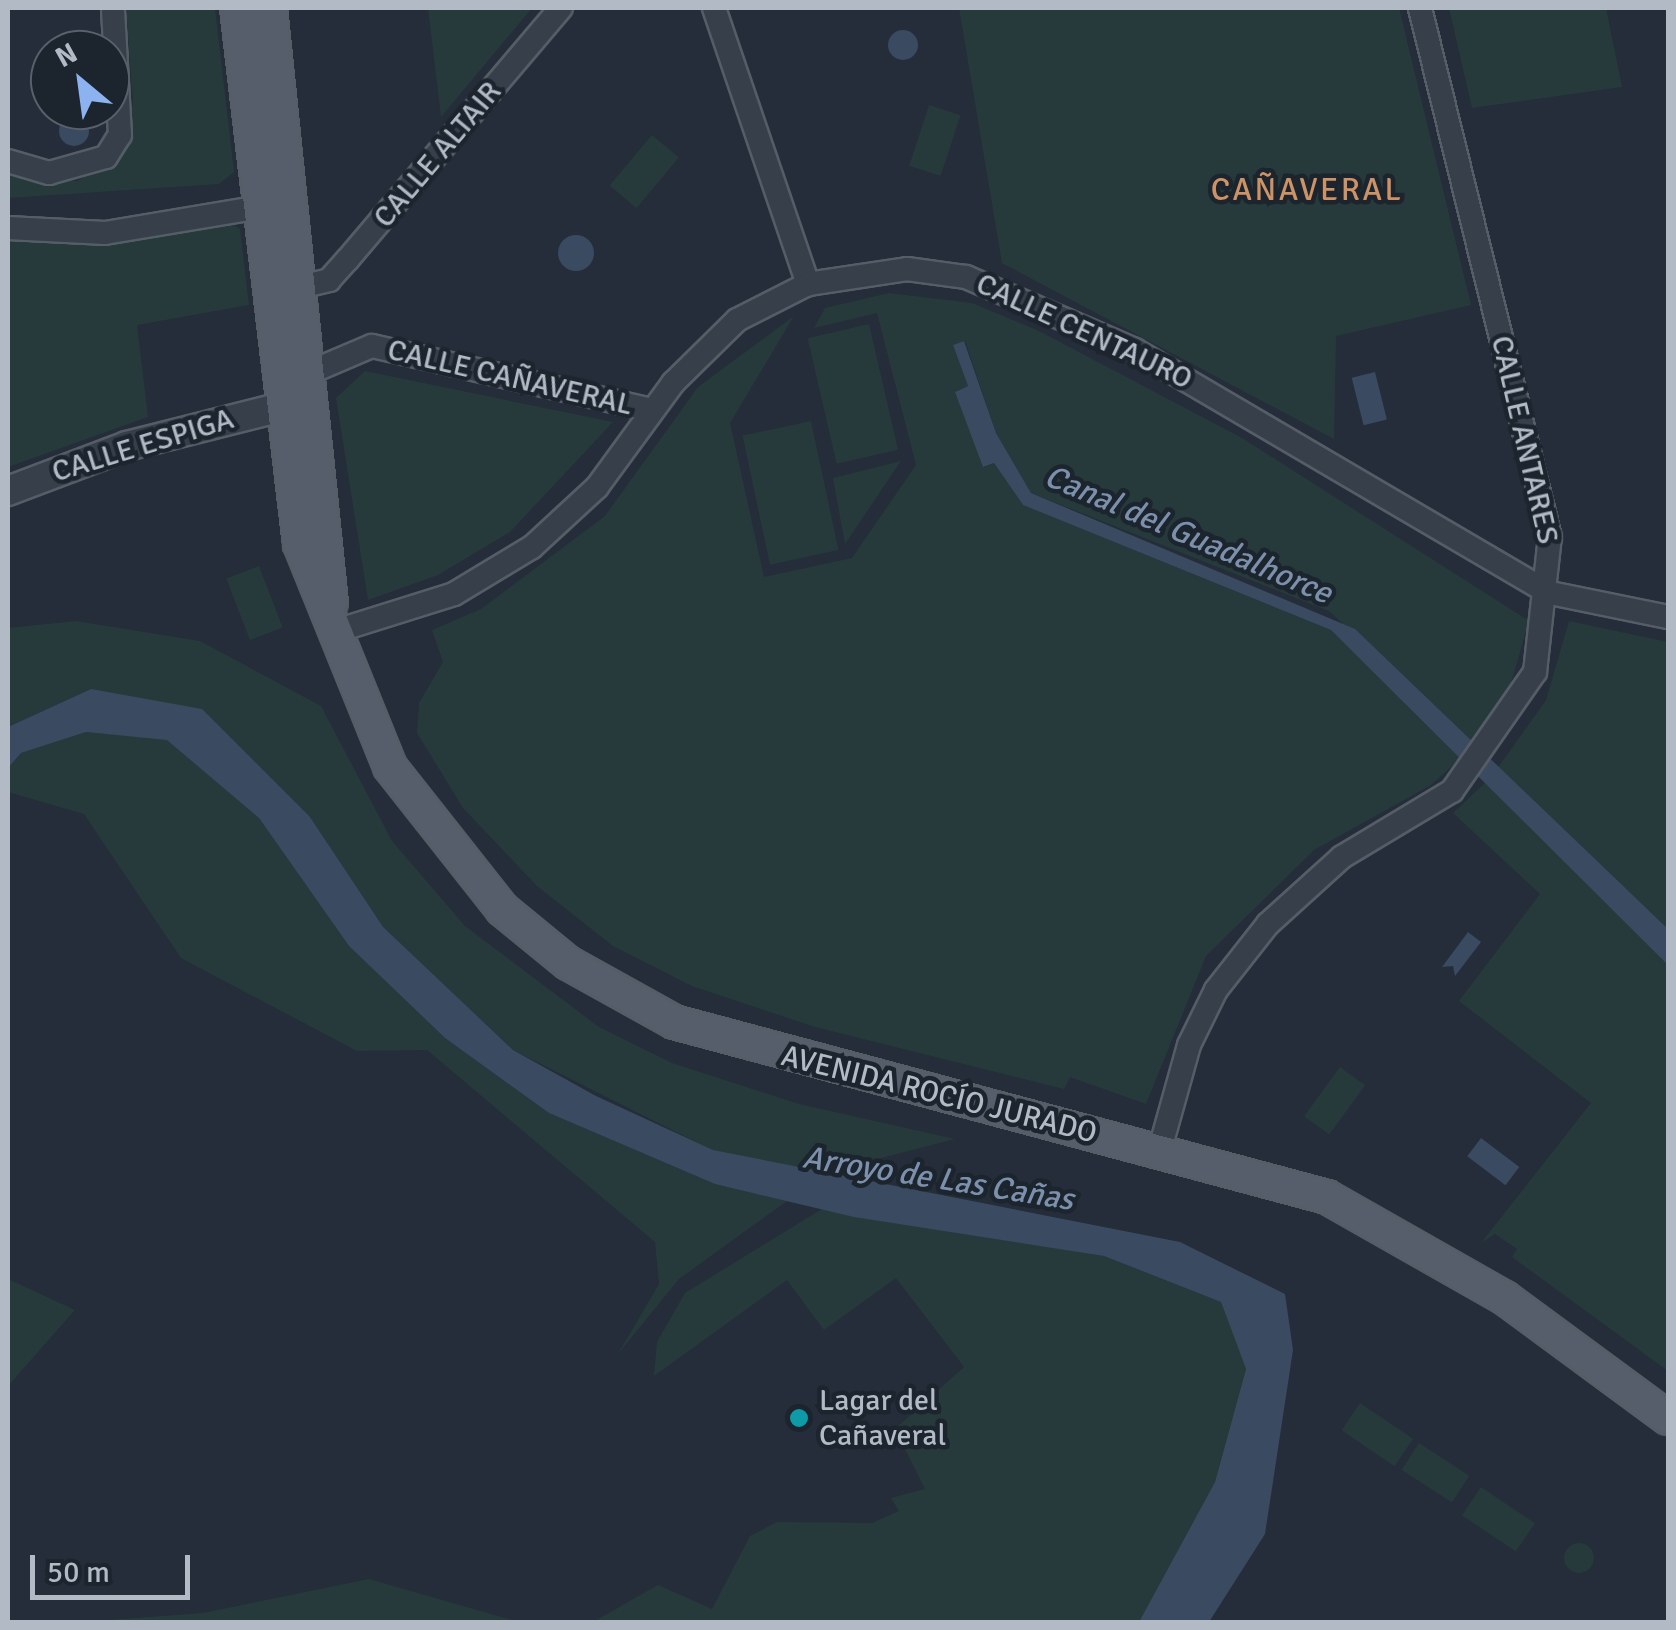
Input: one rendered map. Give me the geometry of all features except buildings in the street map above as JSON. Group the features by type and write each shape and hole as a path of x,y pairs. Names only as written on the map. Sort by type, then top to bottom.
{"main road":[{"path":"237,8 280,407"},
{"name":"AVENIDA ROCÍO JURADO","path":"270,8 314,371 333,632"},
{"name":"AVENIDA ROCÍO JURADO","path":"280,407 299,432 317,554 329,580"},
{"name":"AVENIDA ROCÍO JURADO","path":"280,407 300,544 390,767 439,840 568,963 674,1022 769,1053 1160,1148 1327,1197 1506,1298 1668,1418"}],"street":[{"path":"8,161 49,173 106,157 120,135 113,8"},
{"name":"CALLE ALTAIR","path":"304,286 329,280 348,260 561,8"},
{"path":"714,8 808,284"},
{"name":"CALLE ANTARES","path":"1160,1148 1189,1045 1216,990 1268,924 1315,877 1414,819 1466,775 1490,748 1535,672 1550,593 1550,536 1420,8"},
{"path":"8,228 105,232 260,207"},
{"name":"CALLE CENTAURO","path":"333,632 454,594 532,547 597,487 652,410 708,342 808,284 906,269 966,277 1025,300 1152,360 1550,593 1668,617"},
{"name":"CALLE CAÑAVERAL","path":"314,371 372,346 652,410"},
{"name":"CALLE ESPIGA","path":"8,491 126,446 280,407"}],"green space":[{"path":"126,8 215,8 234,172 219,184 8,198 8,174 77,181 117,158 125,130 130,130 133,104"},
{"path":"428,8 532,8 441,117 437,83"},
{"path":"959,8 1399,8 1471,305 1336,336 1334,439 1002,263"},
{"path":"1449,8 1606,8 1622,87 1472,108"},
{"path":"929,105 960,115 941,176 909,166"},
{"path":"652,135 679,157 636,208 610,186"},
{"path":"215,214 240,229 249,305 137,325 148,417 8,467 8,226"},
{"path":"889,293 972,303 1039,331 1242,438 1529,621 1509,690 1473,745 1329,611 1031,493 996,433 965,341 953,345 968,386 956,391 984,467 994,463 1023,505 1331,630 1462,757 1431,785 1314,850 1206,956 1146,1104 1070,1077 1064,1089 815,1027 692,986 613,946 537,886 463,808 417,733 419,703 443,662 432,630 481,609 605,516 698,387 794,316 730,423 764,577 852,558 916,465 877,313 814,328 825,308"},
{"path":"869,324 898,450 837,464 808,338"},
{"path":"365,371 613,422 510,532 438,575 368,600 336,398"},
{"path":"811,421 838,550 770,565 743,436"},
{"path":"901,461 845,544 833,478"},
{"path":"259,566 283,628 250,640 226,579"},
{"path":"76,621 200,641 321,706 392,841 465,926 599,1027 672,1063 799,1104 955,1139 842,1168 788,1167 712,1150 513,1050 382,927 310,817 91,689 8,727 8,628"},
{"path":"1569,621 1668,642 1668,929 1497,769 1546,700"},
{"path":"86,732 167,739 259,818 349,946 445,1038 549,1113 715,1184 787,1201 679,1279 618,1354 659,1284 655,1242 427,1050 357,1051 181,958 84,814 8,792 8,768 21,753"},
{"path":"1487,781 1668,965 1668,1371 1512,1257 1517,1249 1495,1234 1481,1243 1591,1103 1459,1001 1540,894 1453,813"},
{"path":"1340,1067 1365,1085 1329,1135 1304,1116"},
{"path":"822,1209 1104,1256 1221,1302 1246,1369 1215,1482 1139,1622 593,1622 658,1585 712,1609 750,1536 777,1522 872,1523 899,1511 891,1498 925,1489 895,1429 964,1367 896,1278 824,1330 787,1280 654,1376 657,1342 685,1293"},
{"path":"8,1279 75,1310 8,1386"},
{"path":"1360,1403 1413,1439 1395,1466 1342,1430"},
{"path":"1419,1443 1469,1476 1452,1503 1402,1470"},
{"path":"1481,1487 1535,1523 1516,1552 1462,1515"},
{"path":"1579,1543 1590,1547 1594,1558 1590,1569 1579,1573 1568,1569 1564,1558 1568,1547"},
{"path":"369,1579 519,1622 82,1622 203,1613"}],"water":[{"path":"903,30 914,34 918,45 914,56 903,60 892,56 888,45 892,34"},
{"path":"59,130 89,130 85,142 74,146 63,142 59,131"},
{"path":"576,235 588,241 594,253 588,265 576,271 564,265 558,253 564,241"},
{"path":"964,341 996,433 1031,493 1355,629 1668,929 1668,965 1331,630 1023,505 994,463 983,467 955,392 968,386 953,345"},
{"path":"1375,372 1387,420 1364,425 1352,378"},
{"path":"91,689 202,709 310,817 383,927 513,1050 596,1096 713,1150 1180,1242 1285,1294 1293,1350 1265,1534 1209,1622 1139,1622 1215,1482 1246,1369 1221,1302 1104,1256 854,1217 715,1184 549,1113 445,1038 349,946 259,818 167,740 86,732 21,753 8,768 8,727"},
{"path":"1468,932 1481,942 1455,976 1453,966 1442,967"},
{"path":"1481,1138 1519,1167 1505,1185 1467,1156"}],"place":[{"name":"Lagar del Cañaveral","path":"799,1418"}],"district":[{"name":"CAÑAVERAL","path":"1307,190"}],"water label":[{"name":"Canal del Guadalhorce","path":"1188,535"},
{"name":"Arroyo de Las Cañas","path":"938,1179"}]}
